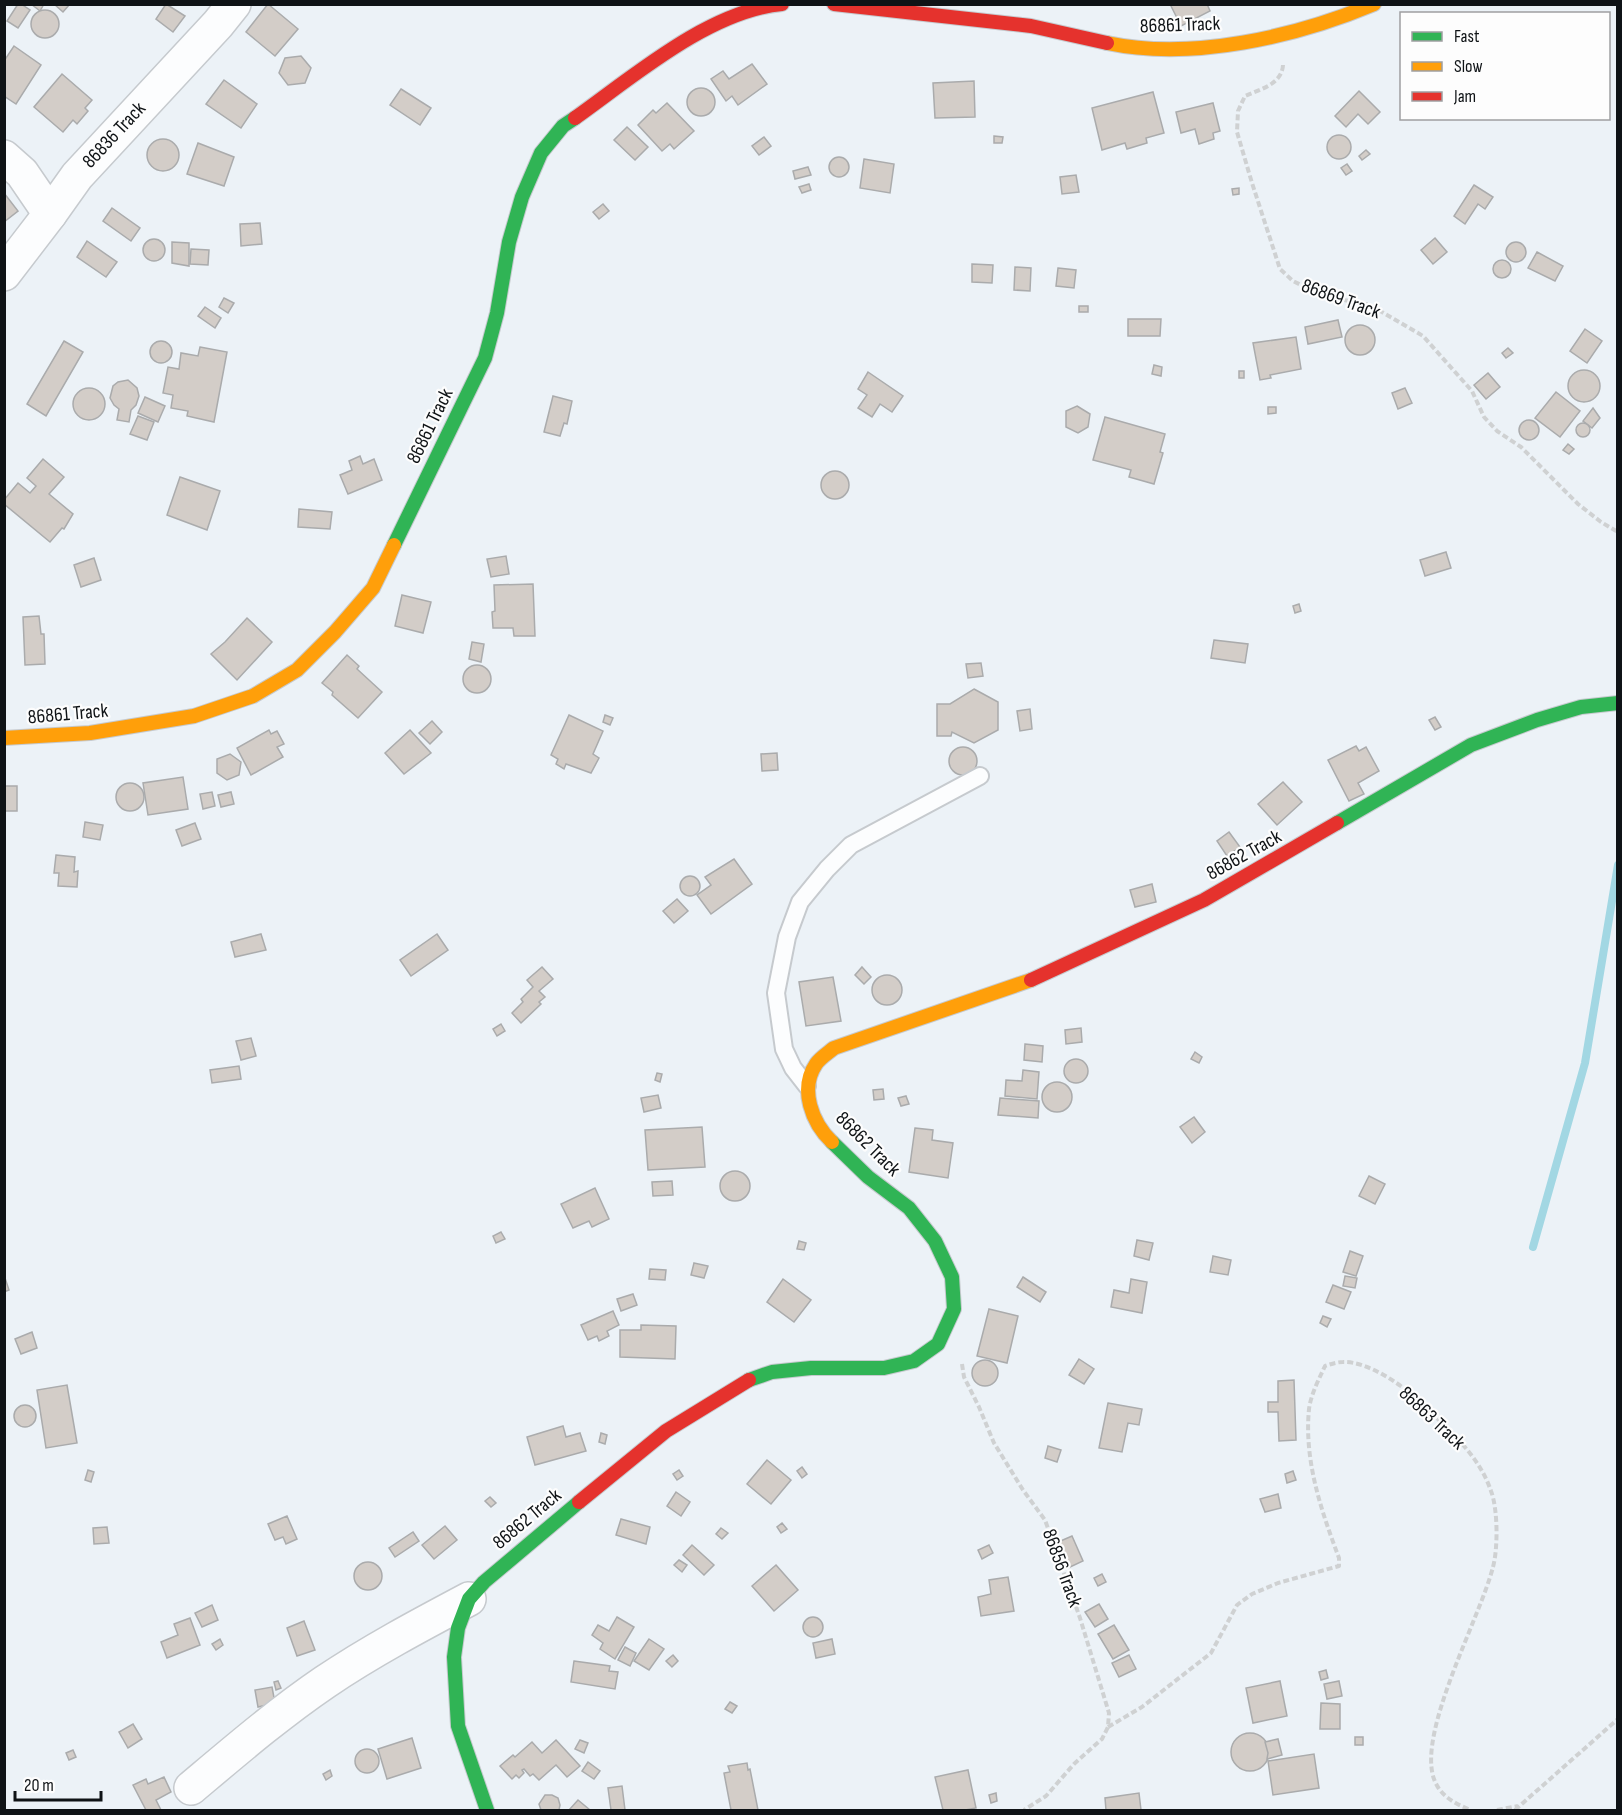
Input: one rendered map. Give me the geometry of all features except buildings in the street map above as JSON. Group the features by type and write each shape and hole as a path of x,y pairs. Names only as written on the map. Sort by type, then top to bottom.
{"street":[{"name":"86836 Track","path":"4,274 51,214 77,176 204,40 234,4"},
{"name":"86861 Track","path":"4,738 90,733 194,716 253,696 297,670 335,632 373,588 485,358 497,313 509,242 522,197 541,153 563,126 670,51 719,22 762,6 782,4"},
{"name":"86861 Track","path":"834,4 1031,26 1124,46 1163,50 1214,46 1278,35 1374,5"},
{"path":"4,157 22,173 51,214"},
{"name":"86862 Track","path":"487,1810 458,1726 454,1657 458,1628 469,1599 484,1582 617,1468 666,1431 742,1382 772,1372 811,1368 884,1368 914,1361 938,1344 954,1309 952,1277 935,1241 909,1208 868,1177 827,1137 811,1110 807,1086 816,1063 834,1048 1037,978 1204,900 1471,745 1537,720 1581,707 1617,704"},
{"path":"191,1788 256,1734 325,1683 384,1645 469,1599"}],"lane":[{"path":"807,1086 793,1068 784,1049 776,993 787,937 800,902 827,869 851,845 981,776"}],"path":[{"name":"86869 Track","path":"1278,35 1283,69 1276,82 1245,96 1238,111 1237,132 1280,269 1293,281 1323,296 1370,305 1423,336 1472,391 1484,417 1497,431 1521,447 1578,504 1617,532"},
{"name":"86856 Track","path":"960,1354 964,1377 980,1407 994,1443 1045,1520 1080,1618 1108,1713 1108,1727"},
{"name":"86863 Track","path":"1108,1727 1142,1707 1211,1653 1237,1605 1252,1594 1278,1583 1339,1566 1339,1558 1318,1500 1314,1482 1309,1408 1325,1366 1343,1362 1364,1364 1408,1391 1458,1438 1482,1470 1492,1492 1497,1519 1493,1566 1448,1689 1433,1739 1431,1762 1435,1780 1446,1798 1471,1810"},
{"path":"1515,1810 1617,1719"},
{"path":"1024,1810 1046,1796 1074,1764 1102,1739 1108,1727"},
{"path":"1497,1810 1522,1805"}],"waterway":[{"path":"1533,1247 1585,1063 1618,865"}],"traffic: fast":[{"path":"394,545 485,358 497,313 509,242 522,197 541,153 563,126 575,118"},
{"path":"1337,823 1471,745 1537,720 1581,707 1618,703"},
{"path":"749,1380 772,1372 811,1368 884,1368 914,1361 938,1344 954,1309 952,1277 935,1241 909,1208 868,1177 832,1142"},
{"path":"487,1810 458,1726 454,1657 458,1628 469,1599 484,1582 579,1502"}],"traffic: slow":[{"path":"1107,43 1140,48 1173,49 1243,43 1311,27 1374,4"},
{"path":"4,738 90,733 194,716 253,696 297,670 335,632 373,588 394,545"},
{"path":"832,1142 814,1116 808,1095 811,1074 816,1064 824,1056 834,1048 1031,980"}],"traffic: jam":[{"path":"575,118 647,65 700,32 755,9 782,4"},
{"path":"834,4 1031,26 1107,43"},
{"path":"1031,980 1204,900 1337,823"},
{"path":"579,1502 666,1431 749,1380"}]}
